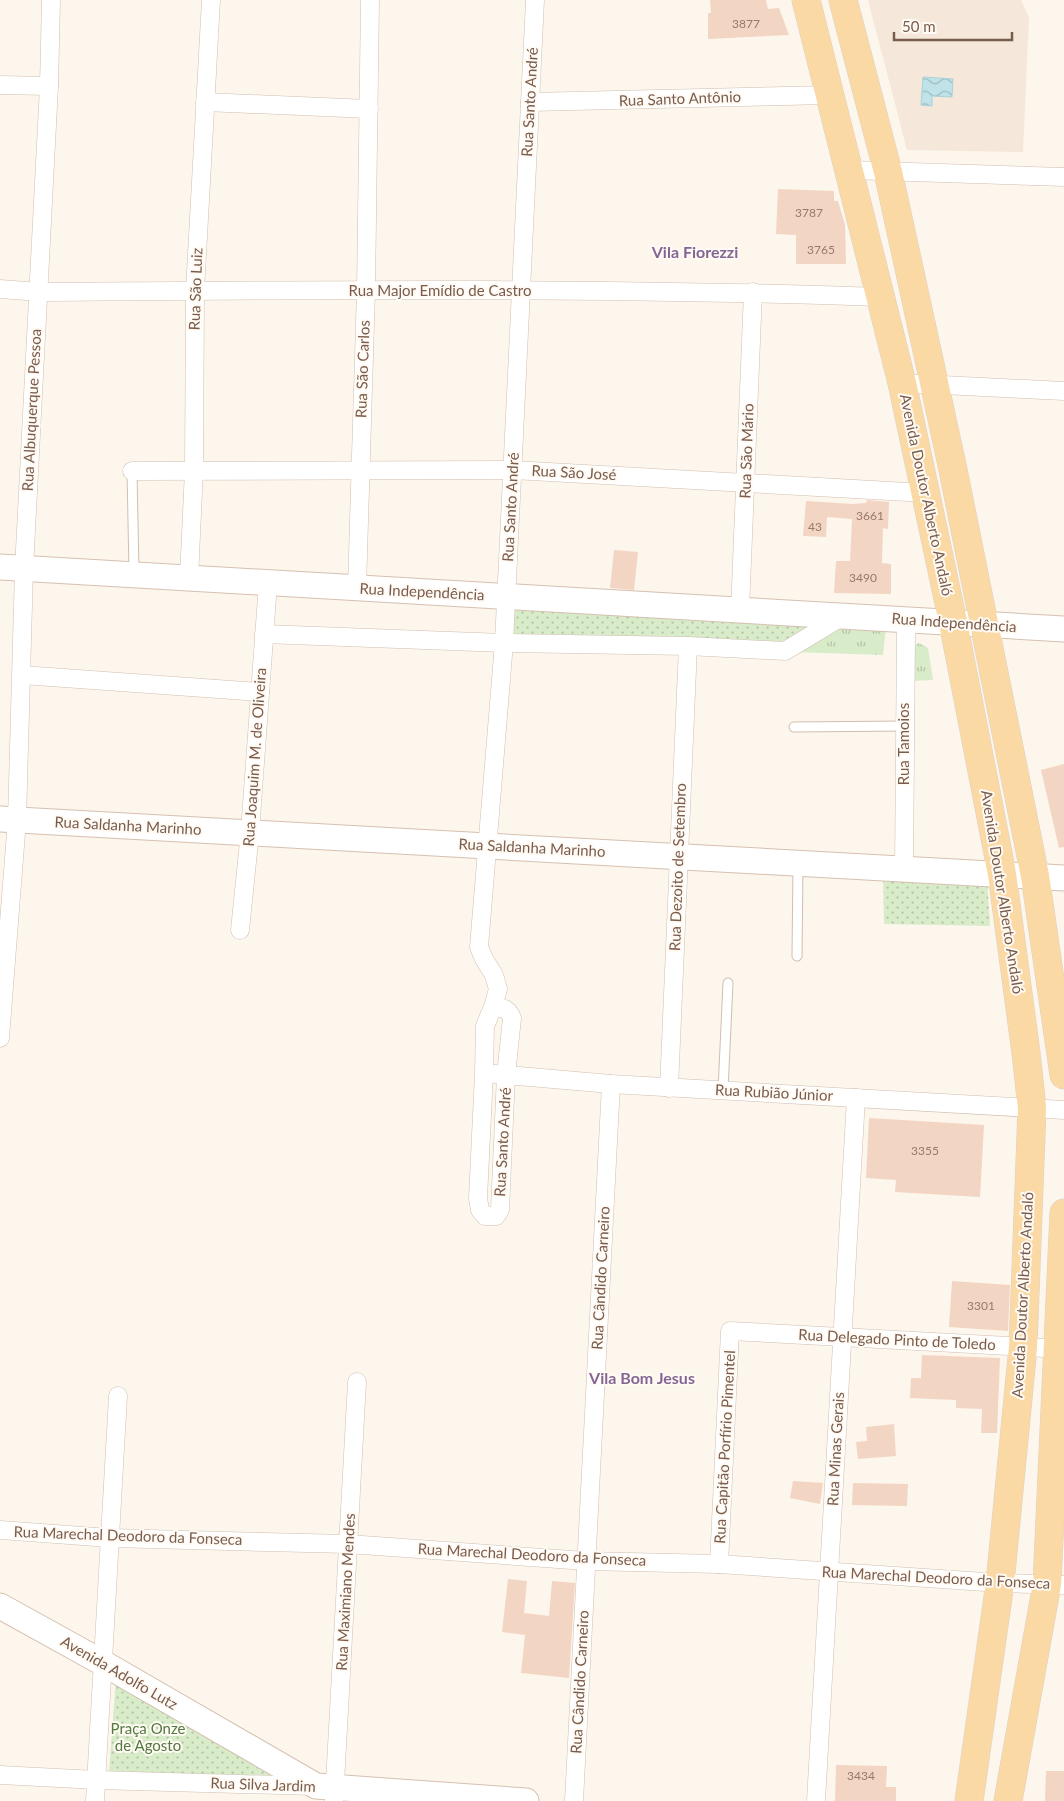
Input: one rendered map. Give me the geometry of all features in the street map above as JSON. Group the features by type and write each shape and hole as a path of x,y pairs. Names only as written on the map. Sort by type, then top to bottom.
{"main road":[{"name":"Avenida Doutor Alberto Andaló","path":"806,0 902,382 953,622 1002,874 1032,1108 1023,1347 1000,1583 970,1801"},
{"name":"Avenida Doutor Alberto Andaló","path":"843,0 888,172 934,384 1035,876 1064,1075"},
{"path":"1008,1801 1055,1584 1064,1213"}],"street":[{"name":"Rua Albuquerque Pessoa","path":"0,1038 8,820 22,675 12,568 39,292 49,86 51,0"},
{"name":"Rua São Luiz","path":"189,578 194,470 195,291 211,0"},
{"name":"Rua São Carlos","path":"357,588 366,290 370,0"},
{"name":"Rua Santo André","path":"493,1007 505,1008 509,1011 512,1018 506,1075 500,1210 496,1216 485,1216 480,1210 478,1198 485,1026 498,989 494,975 479,947 507,597 535,0"},
{"path":"0,85 49,86"},
{"name":"Rua Santo Antônio","path":"530,102 830,94"},
{"path":"205,102 369,109"},
{"path":"850,170 1064,176"},
{"name":"Rua Major Emídio de Castro","path":"0,289 39,292 366,290 753,292 879,296"},
{"name":"Rua São Mário","path":"740,610 753,292"},
{"path":"902,382 1064,391"},
{"name":"Rua São José","path":"132,470 512,470 926,494"},
{"name":"Rua Independência","path":"12,568 1064,630"},
{"name":"Rua Joaquim M. de Oliveira","path":"240,930 250,832 268,583"},
{"path":"264,634 504,644 688,646 785,652 843,616"},
{"name":"Rua Tamoios","path":"904,869 906,632 910,620"},
{"name":"Rua Dezoito de Setembro","path":"669,1088 688,646"},
{"path":"22,675 260,692"},
{"name":"Rua Saldanha Marinho","path":"8,820 1064,878"},
{"name":"Rua Rubião Júnior","path":"484,1073 669,1088 1064,1110"},
{"name":"Rua Cândido Carneiro","path":"574,1801 611,1084"},
{"name":"Rua Minas Gerais","path":"816,1801 856,1098"},
{"path":"483,1106 505,1107"},
{"path":"480,1150 503,1153"},
{"name":"Rua Delegado Pinto de Toledo","path":"730,1331 1061,1349"},
{"name":"Rua Capitão Porfírio Pimentel","path":"719,1564 730,1331"},
{"name":"Rua Maximiano Mendes","path":"328,1791 348,1544 357,1382"},
{"path":"95,1801 118,1396"},
{"name":"Rua Marechal Deodoro da Fonseca","path":"0,1530 110,1538 348,1544 586,1561 719,1564 1000,1583 1055,1584"},
{"name":"Avenida Adolfo Lutz","path":"0,1606 328,1791"},
{"name":"Rua Silva Jardim","path":"0,1775 526,1801"}],"lane":[{"path":"132,470 134,575"},
{"path":"794,727 904,726"},
{"path":"797,956 798,863"},
{"path":"723,1091 728,983"}],"shaded area":[{"path":"868,0 1021,0 1029,17 1023,152 907,150"}],"green space":[{"path":"505,602 832,619 786,647 506,639"},
{"path":"841,625 886,627 883,655 792,652"},
{"path":"919,643 928,648 933,680 911,681 913,646"},
{"path":"883,872 987,879 990,926 884,924"},
{"name":"Praça Onze de Agosto","path":"116,1678 289,1779 109,1772"}],"water":[{"path":"923,77 953,79 952,97 932,96 932,106 921,105"}],"building":[{"path":"710,0 766,0 768,9 779,8 789,35 708,39 708,13 711,13"},
{"path":"778,189 834,191 834,201 838,201 845,225 846,264 796,264 796,235 776,234"},
{"path":"867,500 889,502 888,529 883,528 882,563 891,564 891,594 834,593 836,561 850,561 852,519 827,517 826,537 803,536 806,501 853,504 866,503"},
{"path":"614,550 638,552 634,590 610,588"},
{"path":"1064,764 1064,847 1059,848 1041,770"},
{"path":"869,1118 984,1125 980,1197 895,1192 896,1180 866,1178"},
{"path":"952,1281 1010,1285 1008,1331 949,1327"},
{"path":"922,1355 1000,1358 997,1433 981,1433 982,1409 956,1408 956,1400 910,1398 911,1378 921,1378"},
{"path":"894,1424 896,1456 858,1459 856,1442 867,1441 866,1427"},
{"path":"793,1481 823,1483 820,1504 790,1498"},
{"path":"853,1483 908,1484 907,1506 852,1505"},
{"path":"508,1579 527,1581 524,1613 549,1616 552,1581 575,1583 569,1678 521,1673 525,1635 502,1632"},
{"path":"836,1765 887,1766 886,1787 896,1787 896,1801 835,1801"},
{"path":"1046,1771 1064,1771 1064,1801 1045,1801"}],"district":[{"name":"Vila Fiorezzi","path":"695,252"},
{"name":"Vila Bom Jesus","path":"642,1378"}]}
